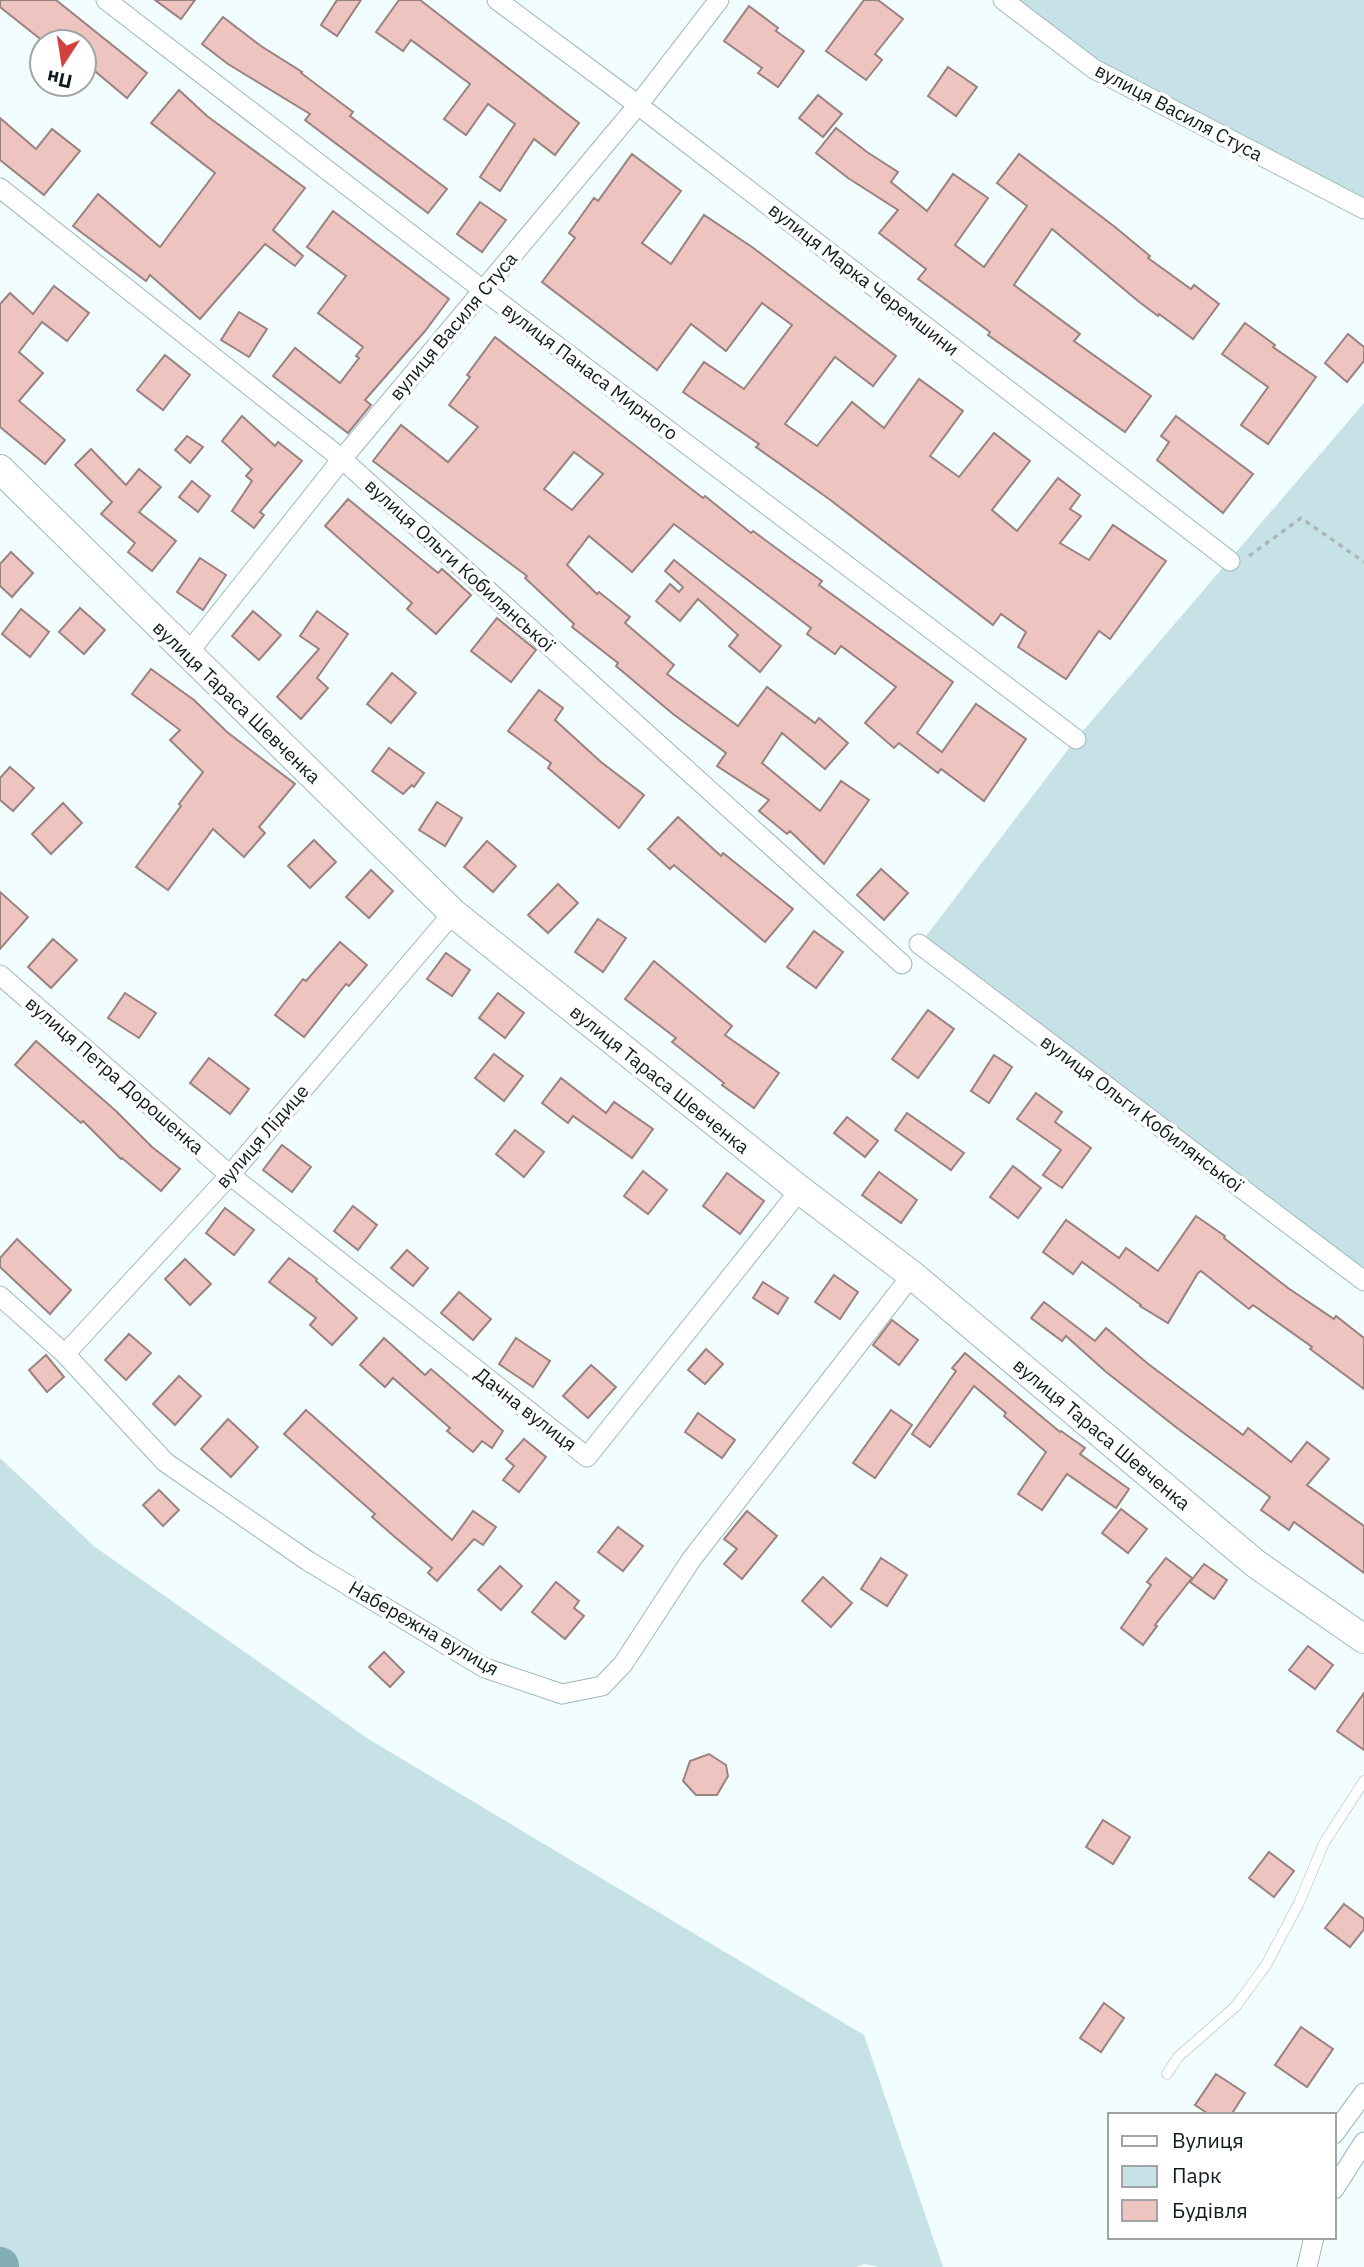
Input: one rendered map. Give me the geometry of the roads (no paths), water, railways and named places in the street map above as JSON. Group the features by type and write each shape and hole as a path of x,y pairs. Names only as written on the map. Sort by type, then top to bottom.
{"main road":[{"name":"вулиця Тараса Шевченка","path":"0,469 453,913 800,1190 912,1275 1256,1564 1364,1639"}],"street":[{"name":"вулиця Панаса Мирного","path":"106,0 483,290 1076,739"},
{"name":"вулиця Марка Черемшини","path":"496,0 638,105 1230,561"},
{"name":"вулиця Василя Стуса","path":"188,653 342,459 638,105 719,0"},
{"name":"вулиця Василя Стуса","path":"1003,0 1094,69 1364,209"},
{"name":"вулиця Ольги Кобилянської","path":"0,188 342,459 902,964"},
{"name":"вулиця Лідице","path":"65,1354 230,1175 453,913"},
{"name":"вулиця Ольги Кобилянської","path":"919,944 1364,1281"},
{"name":"вулиця Петра Дорошенка","path":"0,975 230,1175"},
{"name":"Дачна вулиця","path":"230,1175 587,1457 800,1190"},
{"name":"Набережна вулиця","path":"0,1296 65,1354 165,1462 308,1561 485,1668 562,1694 602,1686 623,1664 691,1560 912,1275"},
{"path":"1336,2131 1364,2093"},
{"path":"1336,2186 1364,2142"},
{"path":"1307,2267 1314,2239"}],"lane":[{"path":"1167,2074 1178,2057 1203,2038 1236,2006 1266,1965 1299,1903 1324,1843 1364,1781"}]}
